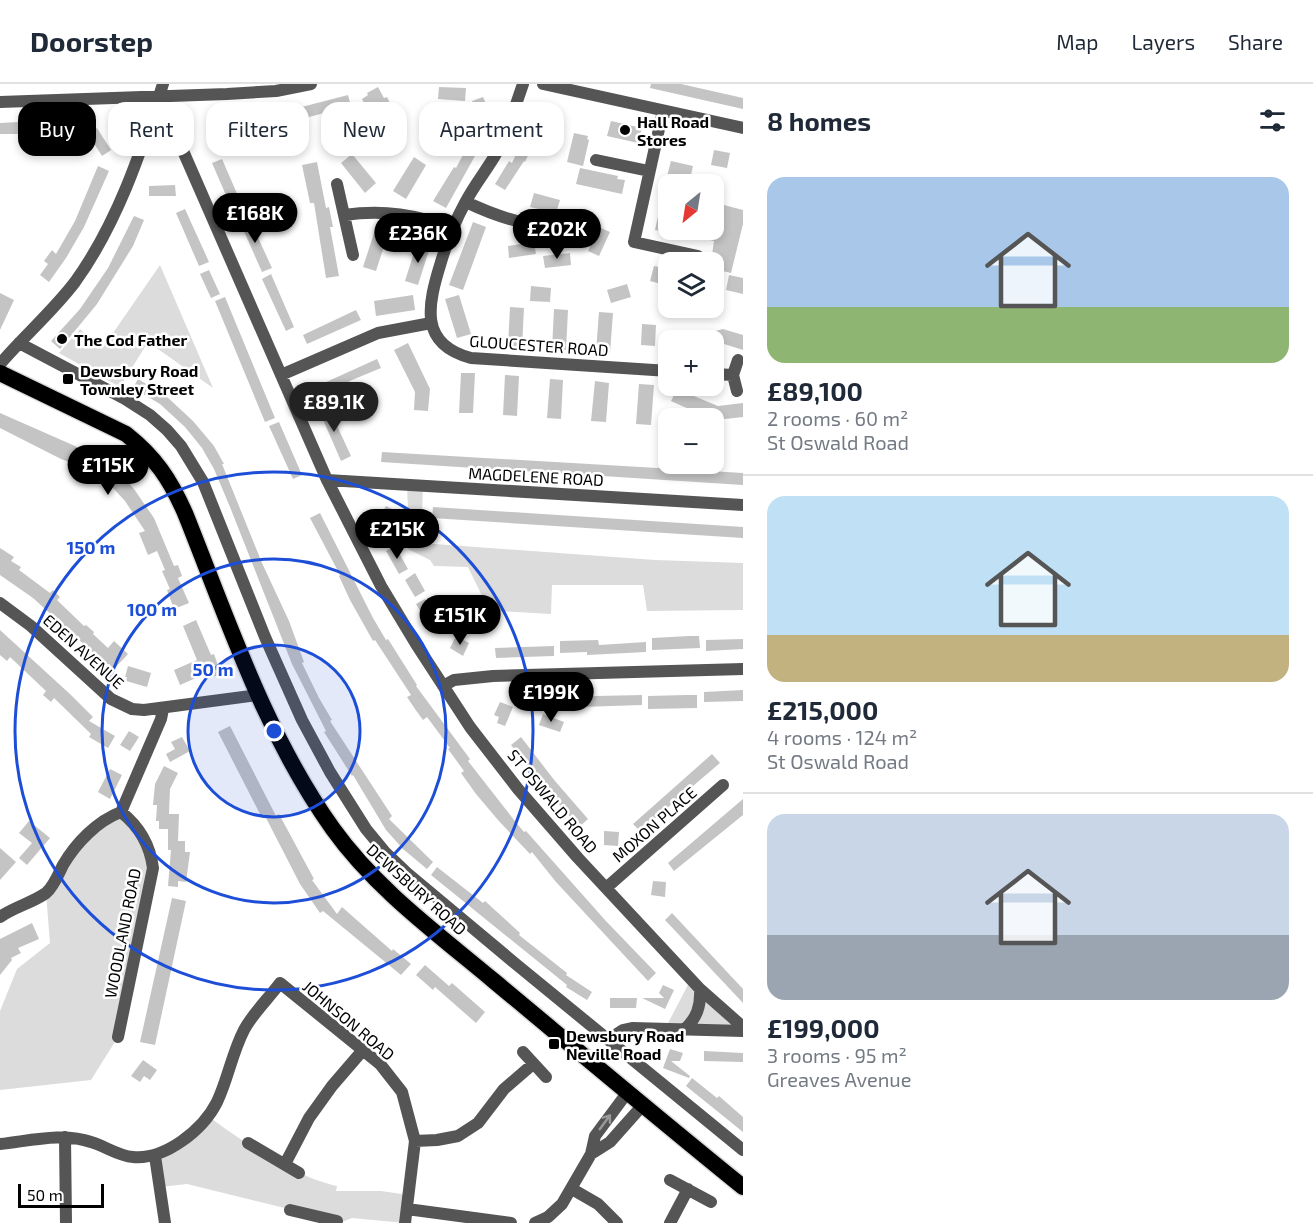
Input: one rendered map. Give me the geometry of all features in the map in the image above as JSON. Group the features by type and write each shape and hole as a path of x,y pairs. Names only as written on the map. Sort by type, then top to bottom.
{"highway":[{"name":"DEWSBURY ROAD","path":"0,373 126,434 159,464 185,513 258,695 295,769 351,854 417,917 642,1106 743,1186"}],"street":[{"path":"0,102 161,90 276,91 311,84"},
{"path":"281,375 378,333 431,323 429,310 431,298 445,250 465,202 496,153 509,126 523,84"},
{"path":"543,84 743,128"},
{"path":"0,364 74,283 93,254 138,158 161,90"},
{"name":"ST OSWALD ROAD","path":"161,90 327,480 381,586 470,727 518,789 700,989 743,1029"},
{"path":"663,111 633,242 683,252"},
{"path":"596,160 610,159 649,171"},
{"path":"338,184 353,255"},
{"path":"465,202 502,218 531,226 586,230"},
{"path":"344,215 396,213 419,217 454,228"},
{"name":"GLOUCESTER ROAD","path":"431,323 435,334 449,349 471,358 658,370"},
{"name":"DEWSBURY ROAD","path":"18,343 125,399 150,415 181,446 203,482 265,637 299,714 330,772 366,829 407,873 743,1150"},
{"path":"737,391 734,375 738,360"},
{"path":"724,374 734,375"},
{"name":"MAGDELENE ROAD","path":"327,480 743,505"},
{"name":"EDEN AVENUE","path":"0,603 31,626 111,699 132,709 163,709 258,695"},
{"path":"443,686 453,680 493,676 743,669"},
{"path":"0,917 46,892 55,882 78,844 93,829 121,812 161,719 163,709"},
{"name":"MOXON PLACE","path":"606,888 723,785"},
{"name":"WOODLAND ROAD","path":"118,1037 153,868 147,842 129,818 121,812"},
{"name":"JOHNSON ROAD","path":"155,1156 175,1146 208,1116 217,1102 245,1027 280,983 380,1064 402,1092 415,1141 405,1223"},
{"path":"684,1030 693,1022 698,1012 701,999 700,989"},
{"path":"609,1039 623,1030 632,1028 743,1029"},
{"path":"285,1164 309,1118 332,1086 363,1050"},
{"path":"523,1052 546,1077"},
{"path":"415,1141 458,1136 477,1123 504,1089 533,1064"},
{"path":"539,1222 562,1204 591,1154 595,1136 627,1093"},
{"path":"591,1154 610,1142 642,1106"},
{"path":"65,1137 66,1223"},
{"path":"0,1144 65,1137 90,1141 111,1151 133,1157 155,1156 165,1223"},
{"path":"248,1143 299,1173"},
{"path":"670,1180 711,1202"},
{"path":"572,1189 598,1204 617,1223"},
{"path":"670,1223 688,1189"},
{"path":"407,1209 511,1223"},
{"path":"290,1210 311,1219 337,1221"}],"shaded area":[{"path":"160,265 213,388 148,342 120,387 59,353 80,329 102,349"},
{"path":"407,486 423,486 421,543 655,560 743,563 743,610 647,611 643,585 552,585 551,614 498,611 486,604 468,567 434,566 430,560 408,549 408,536 397,529 408,510"},
{"path":"121,812 151,855 118,1037 91,1080 0,1090 0,1011 17,969 50,943 46,893 69,856"},
{"path":"691,979 743,1027 665,1029"},
{"path":"208,1116 287,1167 321,1182 337,1186 336,1191 381,1191 409,1195 405,1223 352,1218 342,1222 187,1184 160,1187 155,1156"}],"building":[{"path":"651,84 681,84 743,98 743,109 650,88"},
{"path":"378,87 384,98 387,97 390,102 364,102 362,99 368,95 367,93"},
{"path":"439,87 466,88 465,101 438,99"},
{"path":"348,95 350,102 321,102 321,114 309,117 309,105"},
{"path":"483,97 485,102 472,102"},
{"name":"Hall Road Stores","path":"611,121 642,128 638,143 607,136"},
{"path":"18,122 18,134 0,134 0,123"},
{"path":"96,129 108,145 108,152 102,156 96,147"},
{"path":"574,133 588,136 583,166 567,162"},
{"path":"714,150 730,153 727,168 711,165"},
{"path":"350,156 354,156 376,183 365,193 341,163"},
{"path":"462,156 475,156 446,208 433,201 454,167 456,168"},
{"path":"515,156 528,156 505,190 495,184 509,161 512,163"},
{"path":"414,157 426,165 406,199 393,191"},
{"path":"222,159 245,212 235,216 212,163"},
{"path":"671,161 693,166 691,174 668,174"},
{"path":"317,162 326,208 329,207 333,227 330,227 339,276 326,278 314,203 310,203 302,165"},
{"path":"98,166 109,171 84,227 49,282 40,275 48,264 44,261 52,250 56,254 75,221"},
{"path":"580,168 618,176 617,179 625,180 622,194 576,184"},
{"path":"175,185 176,196 149,196 149,186"},
{"path":"534,193 560,200 556,213 530,207"},
{"path":"724,205 743,210 743,224 731,273 724,271 724,252 712,252 714,241 710,240 724,240"},
{"path":"185,209 209,262 199,266 176,213"},
{"path":"134,216 144,220 133,246 97,304 60,349 51,341 80,309 108,268"},
{"path":"248,216 272,268 262,272 239,220"},
{"path":"473,222 486,227 463,290 449,285"},
{"path":"599,227 610,232 599,256 588,251"},
{"path":"375,230 388,234 376,271 363,267"},
{"path":"534,242 536,254 509,258 508,246"},
{"path":"417,243 430,247 418,285 405,281"},
{"path":"570,253 571,265 545,268 543,256"},
{"path":"654,266 658,267 658,283 650,281"},
{"path":"209,270 220,294 211,298 200,274"},
{"path":"271,274 294,327 286,331 262,279"},
{"path":"729,275 743,278 743,294 726,290"},
{"path":"627,284 631,297 611,303 607,290"},
{"path":"531,286 551,288 550,302 530,301"},
{"path":"0,293 14,300 0,330"},
{"path":"413,295 415,310 376,316 374,301"},
{"path":"459,295 471,334 457,338 445,299"},
{"path":"225,297 275,418 265,422 215,301"},
{"path":"510,307 524,308 522,347 508,346"},
{"path":"554,309 568,310 566,350 552,349"},
{"path":"356,310 361,320 307,344 303,335"},
{"path":"599,312 613,313 610,353 596,352"},
{"path":"642,324 656,325 655,346 641,345"},
{"path":"723,329 743,335 743,350 724,344 724,330 719,330"},
{"path":"408,343 430,389 428,411 414,410 415,392 394,350"},
{"path":"377,359 381,368 329,392 324,383"},
{"path":"461,373 475,373 473,413 459,413"},
{"path":"505,375 519,376 517,416 503,415"},
{"path":"138,379 166,396 193,421 214,446 224,464 222,464 262,563 289,621 304,662 302,663 332,720 330,721 392,816 389,819 433,862 427,869 403,849 386,830 324,732 326,731 292,664 214,469 202,448 185,427 160,404 133,388"},
{"path":"550,379 563,380 561,419 547,418"},
{"path":"595,381 609,383 606,422 591,421"},
{"path":"639,384 654,385 651,425 636,424"},
{"path":"674,396 694,396 718,406 743,403 743,417 724,419 724,408 687,408 671,401"},
{"path":"327,404 351,456 341,461 318,408"},
{"path":"0,413 114,466 134,489 154,518 174,566 178,565 182,576 178,578 189,603 174,609 167,590 170,589 162,571 165,570 157,551 148,555 139,533 145,531 114,489 100,476 76,461 75,464 61,459 0,428"},
{"path":"279,422 302,475 293,479 269,426"},
{"path":"382,452 658,468 658,474 743,473 743,485 381,462"},
{"path":"386,506 400,513 384,535 377,530 380,525 376,522"},
{"path":"433,507 743,527 743,538 432,518"},
{"path":"320,513 386,640 388,639 416,686 470,759 468,761 524,832 526,831 605,920 656,973 648,981 556,882 532,852 530,854 498,820 461,773 464,771 427,717 423,720 415,709 407,697 411,695 375,640 373,641 350,600 340,575 310,518"},
{"path":"395,546 408,569 399,574 386,551"},
{"path":"0,548 14,557 11,561 21,567 19,570 50,593 53,590 60,597 57,600 84,626 86,625 94,632 93,634 108,648 114,641 128,654 114,669 111,669 33,598 0,575"},
{"path":"415,573 425,591 415,597 405,580"},
{"path":"425,599 439,622 430,627 416,604"},
{"path":"196,620 211,655 214,654 221,674 207,679 205,674 180,685 174,670 197,660 183,626"},
{"path":"0,630 93,717 89,721 115,736 108,748 89,737 91,734 54,698 51,702 43,695 46,691 10,657 7,661 0,655"},
{"path":"456,636 469,643 463,656 450,648"},
{"path":"699,636 700,648 652,650 652,638"},
{"path":"743,639 743,649 706,651 706,640"},
{"path":"598,640 599,645 646,642 646,652 587,655 587,652 560,653 560,641"},
{"path":"554,646 554,656 496,658 495,648"},
{"path":"128,666 151,673 147,687 126,681"},
{"path":"743,690 743,701 704,702 704,692"},
{"path":"642,695 642,705 550,708 550,697"},
{"path":"697,695 697,708 648,709 648,696"},
{"path":"500,702 513,707 505,726 497,723 499,717 494,715"},
{"path":"543,714 564,722 560,732 539,725"},
{"path":"230,726 276,816 279,814 314,879 312,880 337,914 342,907 392,951 393,949 411,964 401,975 323,911 320,913 300,884 264,814 261,816 218,732"},
{"path":"129,731 139,737 130,751 120,745"},
{"path":"182,737 190,751 170,762 166,754 175,749 171,742"},
{"path":"521,737 588,819 579,827 541,784 511,745"},
{"path":"712,754 720,763 640,831 633,824"},
{"path":"164,766 178,773 170,789 169,814 179,814 178,841 185,841 185,852 190,852 186,882 178,881 178,887 168,886 171,850 168,850 168,829 159,829 159,821 156,821 157,805 153,805 155,784"},
{"path":"110,769 122,775 110,799 98,792"},
{"path":"743,799 743,815 674,871 668,863"},
{"path":"29,821 50,838 27,865 19,858 32,843 19,833"},
{"path":"604,831 619,832 618,846 604,845"},
{"path":"0,848 16,862 0,880"},
{"path":"437,867 483,903 485,901 520,933 519,935 567,973 566,975 592,992 587,1000 566,987 567,985 431,875"},
{"path":"653,881 666,882 665,897 651,895"},
{"path":"172,898 186,901 155,1045 140,1042"},
{"path":"672,913 743,989 743,1003 665,920"},
{"path":"32,923 39,939 18,948 21,953 11,958 12,960 0,975 0,939"},
{"path":"425,965 449,986 452,983 485,1012 476,1023 435,987 433,990 416,975"},
{"path":"663,985 674,990 665,1009 642,998 664,998 659,993"},
{"path":"610,998 637,998 636,1008 610,1008"},
{"path":"670,1049 683,1053 680,1061 671,1061 690,1076 689,1078 663,1068"},
{"path":"704,1051 743,1053 743,1062 704,1061"},
{"path":"143,1060 157,1070 150,1080 144,1076 140,1082 131,1076"},
{"path":"692,1078 717,1098 719,1096 743,1117 743,1132 686,1086"}],"place":[{"name":"Hall Road Stores","path":"625,130"},
{"name":"The Cod Father","path":"62,339"},
{"name":"Dewsbury Road Townley Street","path":"68,379"},
{"name":"Dewsbury Road Neville Road","path":"554,1044"}]}
